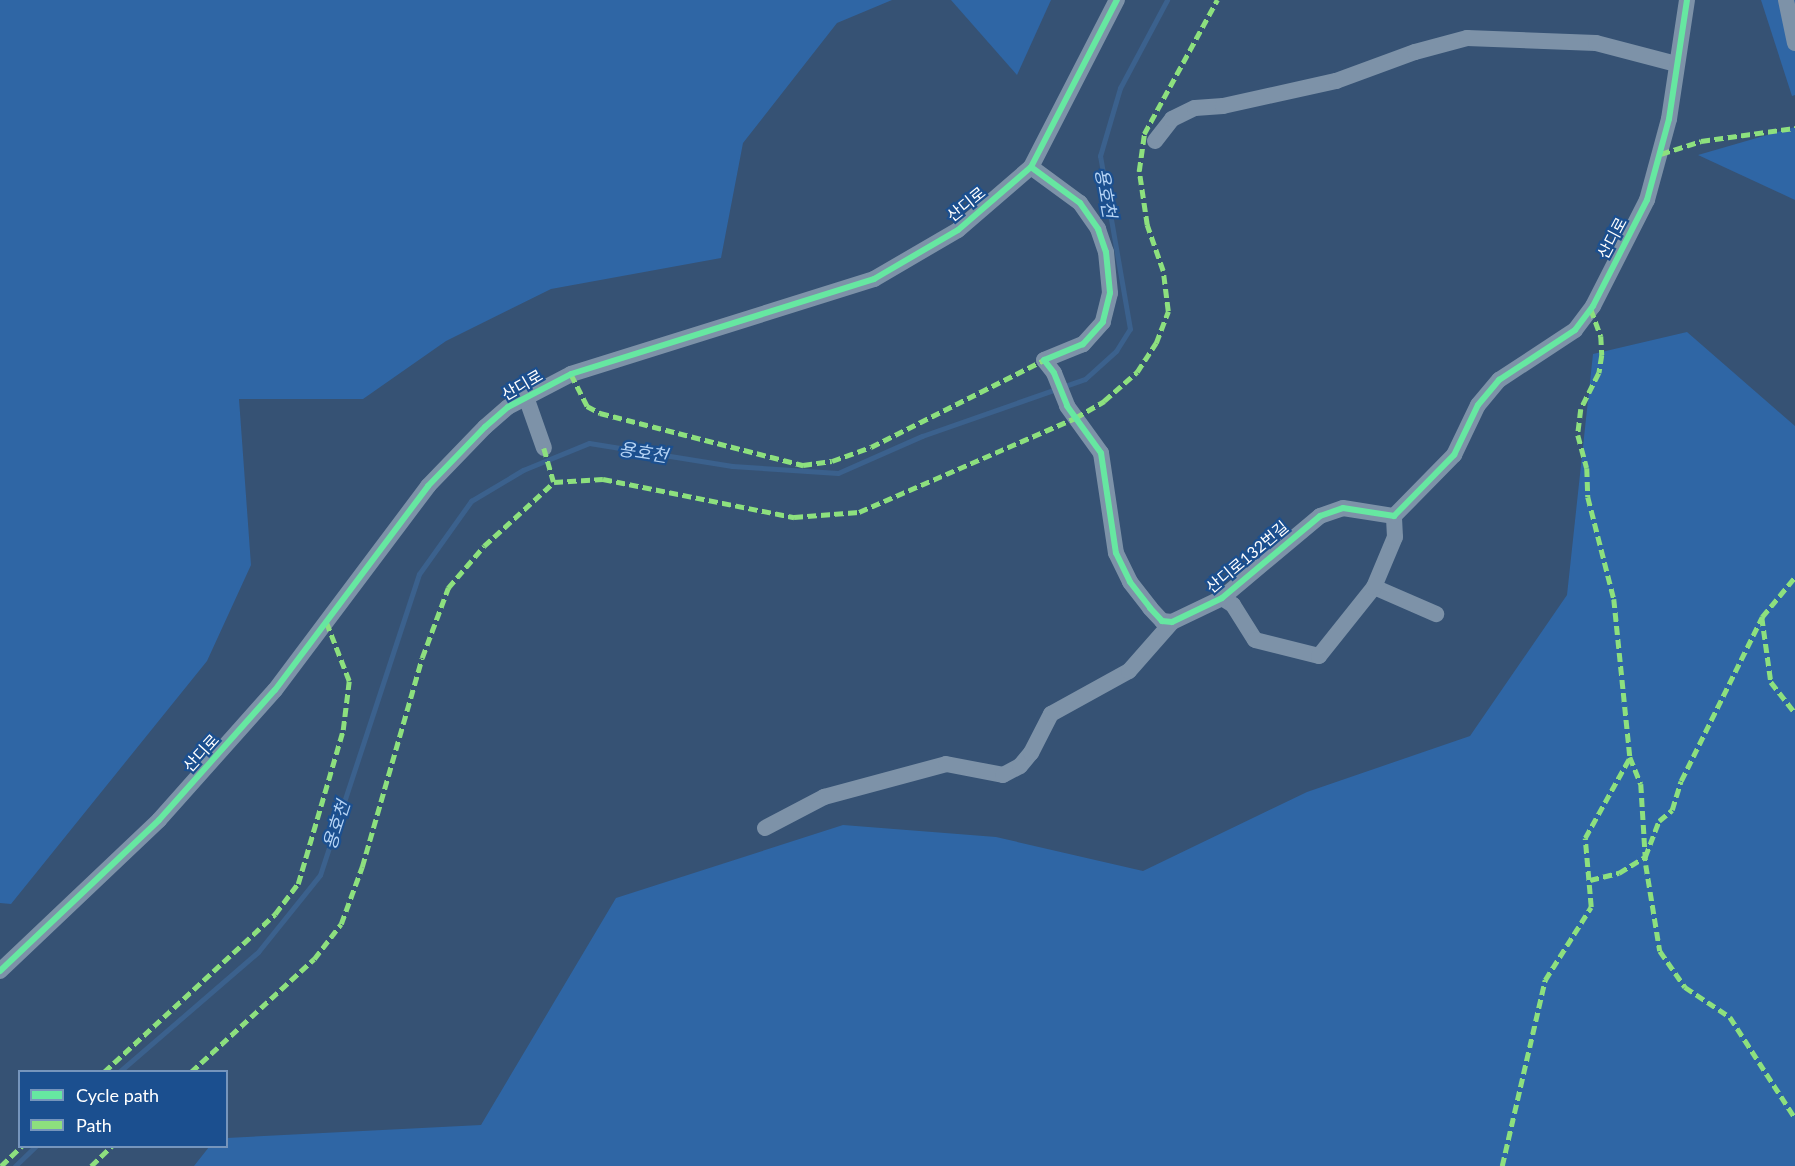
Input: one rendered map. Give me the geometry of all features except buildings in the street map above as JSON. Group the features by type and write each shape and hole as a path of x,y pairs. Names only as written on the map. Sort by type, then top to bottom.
{"street":[{"name":"산디로","path":"0,971 159,820 275,690 428,486 484,427 526,397 571,374 874,279 965,224 1031,167 1117,0"},
{"name":"산디로","path":"1394,516 1454,455 1478,405 1499,380 1559,343 1593,306 1647,200 1669,119 1687,0"},
{"path":"1786,0 1795,43"},
{"path":"1155,141 1172,119 1195,108 1223,106 1336,81 1415,52 1467,39 1596,43 1676,64"},
{"path":"1031,167 1080,203 1098,229 1106,252 1110,293 1103,322 1083,344 1044,360 1054,373 1067,406 1101,453 1116,553 1130,582 1162,621 1172,622"},
{"path":"526,397 544,448"},
{"name":"산디로132번길","path":"1172,622 1222,598 1320,516 1343,508 1394,516 1395,537 1374,587 1362,608 1319,656 1255,640 1233,605 1222,598"},
{"path":"1374,587 1436,614"},
{"path":"765,828 824,797 946,764 1003,776 1020,766 1031,753 1051,714 1129,671 1172,622"}],"shaded area":[{"path":"0,0 892,0 837,23 743,143 721,258 551,289 446,341 363,399 239,399 251,565 207,661 11,904 0,903"},
{"path":"951,0 1051,0 1017,75"},
{"path":"1761,0 1795,0 1795,95 1792,96"},
{"path":"1795,127 1795,200 1698,155"},
{"path":"1687,332 1795,426 1795,1166 194,1166 208,1148 228,1148 228,1138 481,1125 616,898 843,825 996,837 1143,871 1307,792 1470,736 1567,595 1593,354"}],"waterway":[{"name":"용호천","path":"121,1070 258,952 320,875 419,574 471,501 523,470 589,443 732,466 838,473 922,436 1085,379 1116,351 1130,329 1100,156 1120,88 1167,0"},
{"name":"용호천","path":"15,1166 34,1148"}],"marked path":[{"path":"193,1070 314,959 341,924 362,867 422,658 448,588 484,546 554,482 603,479 794,517 859,512 1075,418 1104,401 1137,372 1156,343 1168,311 1163,271 1147,225 1139,171 1144,134 1217,0"},
{"path":"1661,154 1701,141 1795,128"},
{"path":"1591,309 1601,336 1602,355 1599,373 1581,409 1578,435 1587,468 1588,497 1614,599 1630,757 1641,784 1646,865 1660,951 1685,987 1730,1017 1795,1118"},
{"path":"571,374 587,406 600,413 803,465 832,461 871,447 1044,360"},
{"path":"544,448 554,482"},
{"path":"1590,880 1619,873 1645,857 1659,821 1672,810 1681,781 1762,617 1795,577"},
{"path":"1762,617 1771,682 1795,713"},
{"path":"106,1070 275,914 298,884 343,730 349,681 326,622"},
{"path":"1502,1166 1545,980 1591,907 1585,838 1630,757"},
{"path":"1,1166 20,1148"},
{"path":"91,1166 110,1148"}],"cycle path":[{"path":"0,971 159,820 275,690 428,486 485,427 508,407 571,374 874,279 958,230 1031,167 1117,0"},
{"path":"1031,167 1080,203 1098,229 1106,252 1110,293 1103,322 1083,344 1044,360 1054,373 1067,406 1101,453 1116,553 1130,582 1162,621 1172,622 1222,598 1320,516 1343,508 1394,516 1454,455 1478,405 1499,380 1575,330 1593,306 1647,200 1669,119 1687,0"}]}
